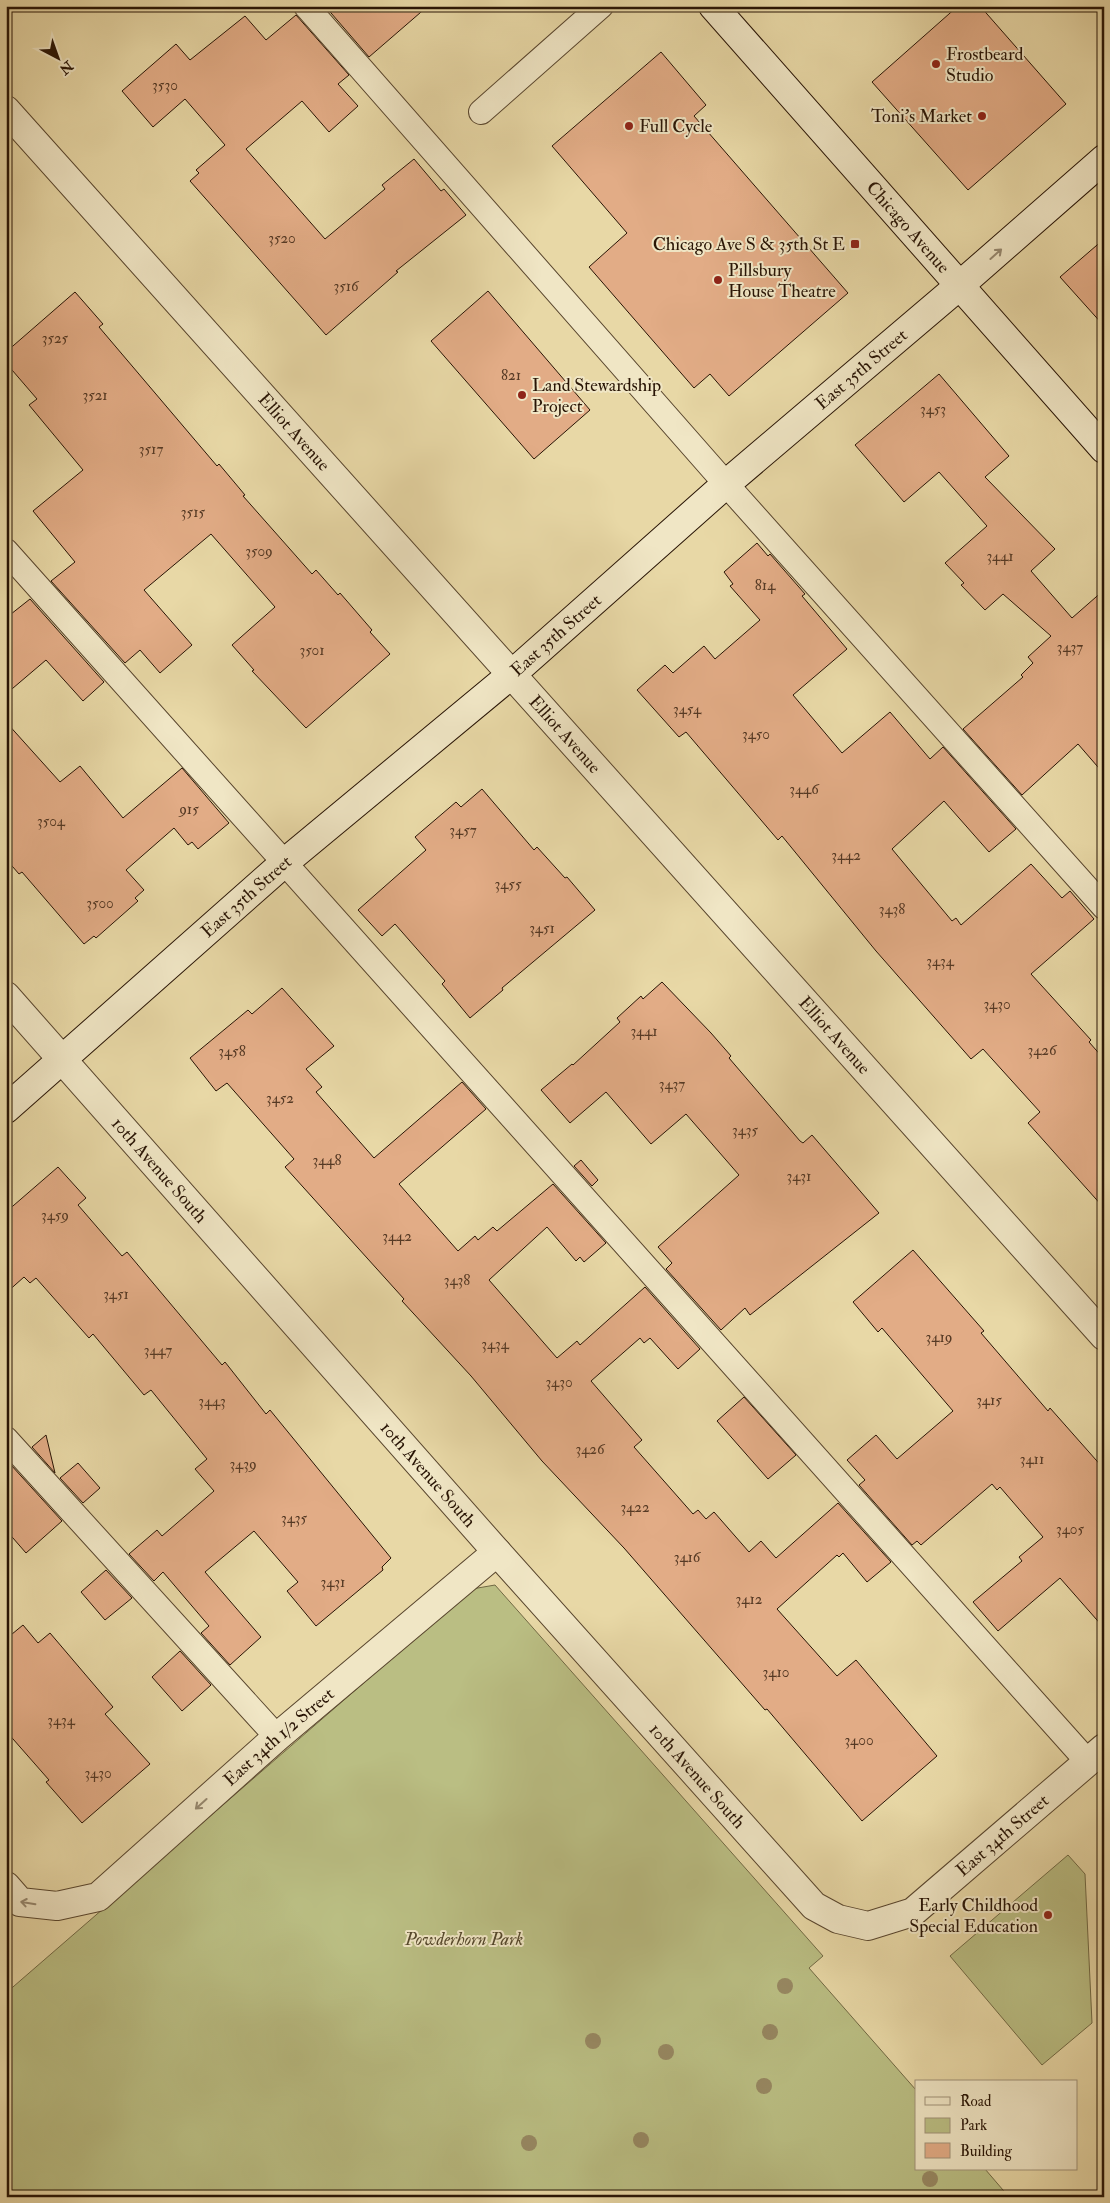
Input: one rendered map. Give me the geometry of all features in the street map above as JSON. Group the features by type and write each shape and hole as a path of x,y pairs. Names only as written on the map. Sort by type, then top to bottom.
{"street":[{"name":"Chicago Avenue","path":"713,6 1104,449"},
{"name":"Elliot Avenue","path":"6,110 1104,1336"},
{"name":"East 35th Street","path":"6,1109 284,864 512,674 726,484 959,286 1104,159"},
{"name":"10th Avenue South","path":"6,996 497,1552 814,1906 838,1919 868,1926"},
{"name":"East 34th 1/2 Street","path":"6,1886 20,1902 57,1906 98,1897 277,1737 497,1552"},
{"name":"East 34th Street","path":"868,1926 913,1912 1096,1755"}],"lane":[{"path":"306,6 726,484 1104,907"},
{"path":"481,112 601,6"},
{"path":"6,551 284,864 1096,1755"},
{"path":"6,1440 277,1737"}],"green space":[{"name":"Powderhorn Park","path":"495,1585 823,1956 809,1968 915,2089 915,2170 986,2170 1009,2197 6,2197 6,1993 472,1589"},
{"path":"1068,1855 1085,1874 1092,2023 1042,2065 950,1956"}],"building":[{"path":"325,6 428,6 369,57"},
{"path":"958,6 980,6 1066,104 968,190 872,82"},
{"path":"296,15 349,75 338,84 358,106 329,132 302,101 246,149 325,239 385,189 382,185 414,159 441,191 444,189 466,215 396,271 398,272 326,335 190,181 199,173 196,170 225,145 185,99 153,127 122,91 176,44 190,60 245,16 266,40"},
{"name":"Pillsbury House Theatre","path":"661,52 706,105 694,116 848,293 729,396 710,374 694,388 589,267 627,233 552,146"},
{"path":"1104,239 1104,326 1060,277"},
{"path":"488,291 590,410 534,459 431,341"},
{"path":"75,292 103,324 99,327 217,466 219,464 245,495 243,496 312,574 316,570 338,595 340,593 372,630 370,632 390,654 306,728 252,671 254,670 232,645 275,607 211,534 144,590 192,645 160,673 140,650 125,663 51,581 75,562 33,511 83,470 29,405 37,399 6,363 6,352"},
{"path":"939,374 1009,456 985,477 1055,549 1031,571 1072,618 1104,590 1104,774 1078,744 1022,795 963,729 1023,677 1021,675 1033,663 1028,657 1051,636 1003,594 985,610 961,585 964,583 945,563 987,526 939,472 904,502 855,445"},
{"path":"757,543 768,556 770,554 805,594 802,596 847,649 793,695 842,753 890,712 930,759 943,747 1016,829 989,852 944,801 892,849 952,921 956,918 961,925 1031,864 1062,898 1070,891 1094,919 1031,974 1091,1040 1089,1042 1104,1059 1104,1208 1028,1123 1040,1112 983,1049 971,1059 876,951 782,836 778,840 686,732 679,737 637,690 665,665 673,673 704,646 715,659 760,620 730,586 733,584 724,572"},
{"path":"30,599 104,682 83,701 46,660 6,694 6,618"},
{"path":"6,722 60,782 80,766 123,818 182,768 229,823 198,849 192,842 188,845 174,828 126,870 144,890 135,898 138,901 96,938 94,936 84,944 22,872 19,874 6,859"},
{"path":"482,789 534,850 537,847 565,878 567,877 595,910 502,988 503,990 470,1018 442,984 445,981 395,924 382,936 358,910 426,850 415,837 456,802 461,807"},
{"path":"662,982 731,1056 729,1058 800,1141 803,1143 812,1135 879,1213 750,1315 745,1308 721,1330 666,1269 672,1263 658,1247 739,1175 686,1114 651,1144 606,1092 570,1123 541,1090 573,1065 620,1022 617,1018 641,996 643,999"},
{"path":"282,988 334,1046 306,1069 322,1087 316,1092 374,1158 462,1082 486,1109 399,1184 458,1251 475,1236 478,1240 493,1227 497,1231 553,1184 606,1243 584,1262 580,1257 576,1261 547,1227 489,1280 557,1358 577,1341 580,1345 645,1287 700,1349 678,1369 650,1338 644,1343 640,1338 591,1381 642,1440 634,1447 693,1514 698,1510 706,1519 714,1512 749,1552 761,1541 776,1558 838,1503 891,1562 867,1582 843,1553 839,1557 837,1555 777,1609 837,1676 856,1660 937,1756 862,1821 767,1709 765,1710 624,1548 542,1461 471,1376 402,1301 404,1299 285,1167 294,1159 227,1083 216,1091 190,1058 248,1010 252,1014"},
{"path":"581,1160 598,1180 592,1186 574,1166"},
{"path":"58,1167 86,1198 78,1205 122,1256 127,1252 222,1365 225,1362 266,1414 270,1410 391,1558 382,1567 383,1570 316,1626 287,1591 298,1582 254,1531 205,1572 261,1637 230,1665 201,1633 209,1626 163,1572 154,1581 129,1554 157,1530 162,1536 214,1491 195,1469 207,1459 151,1390 144,1395 93,1334 89,1338 36,1278 30,1283 24,1277 6,1293 6,1212"},
{"path":"913,1250 984,1331 981,1333 1048,1411 1050,1408 1104,1469 1104,1628 1060,1578 998,1631 973,1602 1022,1561 1019,1557 1043,1537 1000,1487 997,1490 992,1484 921,1545 917,1541 912,1545 859,1485 865,1480 847,1460 876,1435 897,1459 953,1411 882,1328 878,1332 853,1302"},
{"path":"744,1397 796,1455 768,1479 717,1421"},
{"path":"46,1435 55,1473 32,1447"},
{"path":"78,1463 100,1488 83,1503 60,1478"},
{"path":"11,1465 62,1521 26,1553 6,1530 6,1469"},
{"path":"106,1570 132,1598 105,1620 81,1592"},
{"path":"23,1625 38,1643 50,1633 113,1707 105,1714 150,1764 82,1823 46,1782 49,1780 6,1731 6,1639"},
{"path":"180,1651 211,1685 182,1711 152,1677"}],"place":[{"name":"Frostbeard Studio","path":"936,64"},
{"name":"Toni's Market","path":"982,116"},
{"name":"Full Cycle","path":"629,126"},
{"name":"Chicago Ave S & 35th St E","path":"855,244"},
{"name":"Pillsbury House Theatre","path":"718,280"},
{"name":"Land Stewardship Project","path":"522,395"},
{"name":"Early Childhood Special Education","path":"1048,1915"}]}
